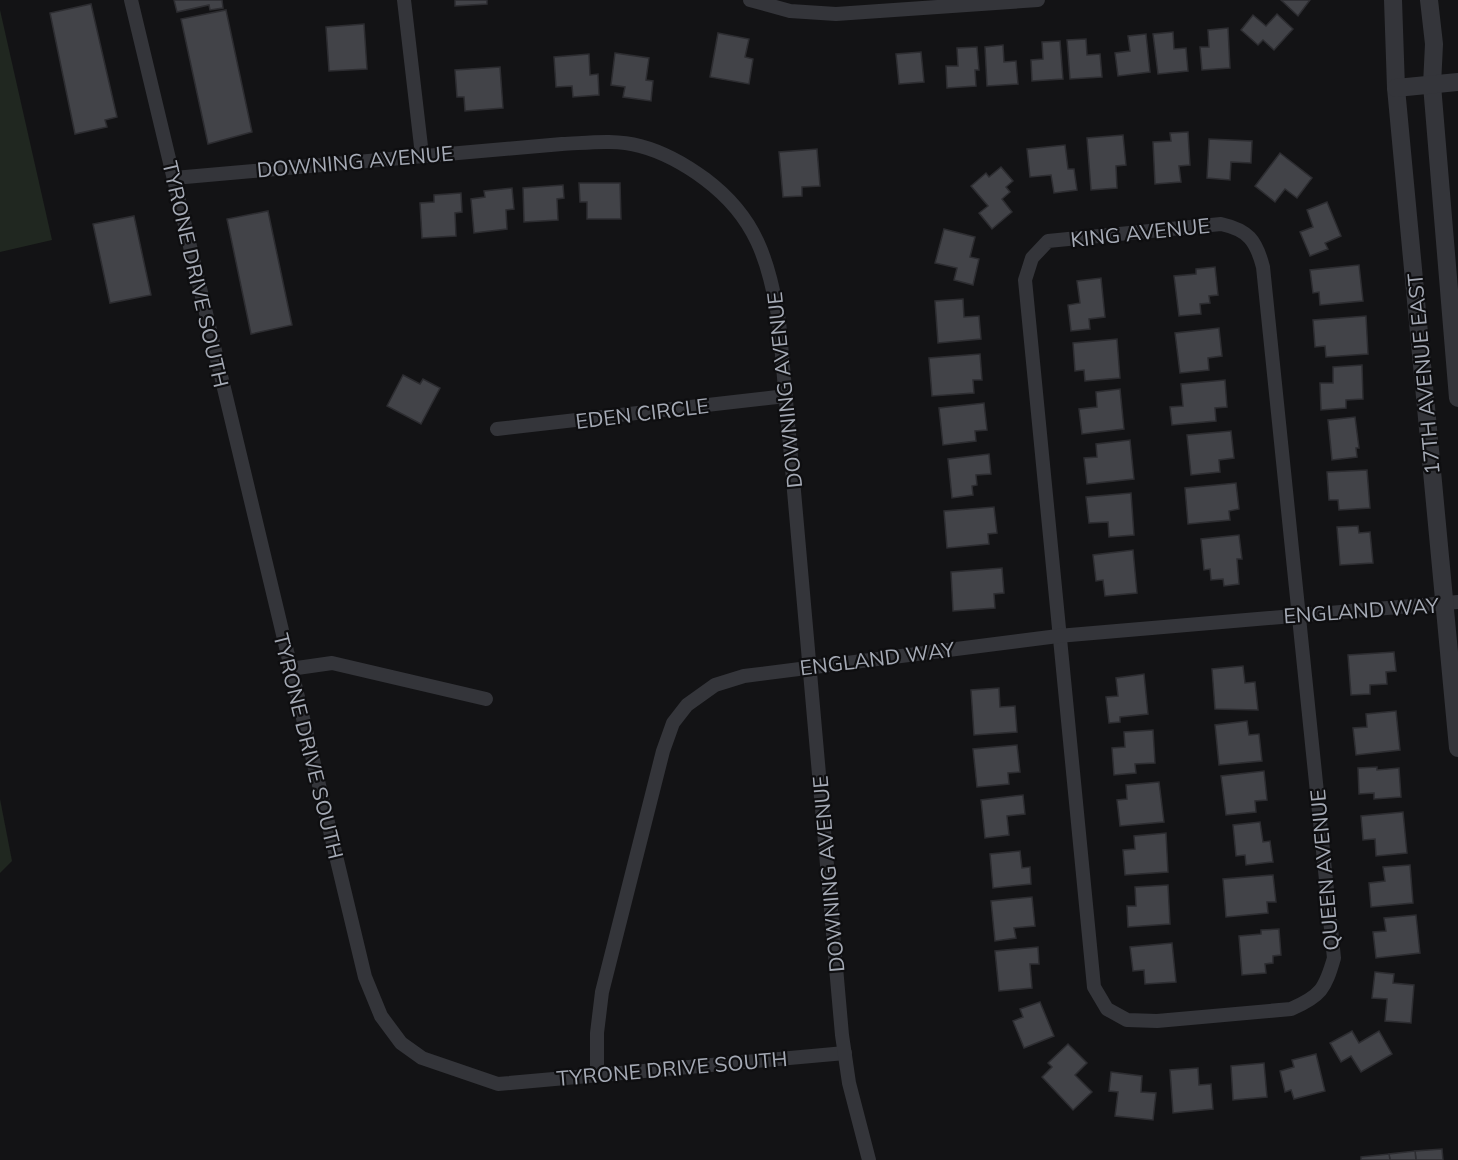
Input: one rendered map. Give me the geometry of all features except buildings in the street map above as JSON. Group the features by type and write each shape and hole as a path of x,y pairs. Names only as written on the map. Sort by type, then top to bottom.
{"street":[{"name":"TYRONE DRIVE SOUTH","path":"131,0 365,977 381,1016 401,1043 422,1058 498,1084 844,1053"},
{"path":"404,0 422,155"},
{"path":"750,0 790,11 836,14 1038,0"},
{"name":"17TH AVENUE EAST","path":"1393,0 1396,88 1451,603 1458,748"},
{"name":"17TH AVENUE EAST","path":"1429,0 1434,44 1432,85 1458,398"},
{"path":"1396,88 1458,82"},
{"name":"DOWNING AVENUE","path":"174,178 422,155 562,144 612,143 638,145 662,154 694,171 725,195 741,211 765,256 779,321 844,1053 869,1160"},
{"name":"KING AVENUE","path":"1058,636 1025,280 1032,258 1048,241 1221,224 1238,228 1258,246 1263,267 1298,614"},
{"name":"EDEN CIRCLE","path":"497,429 786,396"},
{"name":"ENGLAND WAY","path":"597,1075 597,1033 602,992 663,751 673,723 687,705 715,685 744,676 1058,636 1298,614 1451,603"},
{"name":"QUEEN AVENUE","path":"1058,636 1094,987 1107,1009 1127,1020 1157,1021 1291,1009 1311,1000 1326,986 1334,958 1298,614"},
{"path":"291,669 332,663 486,699"}],"shaded area":[{"path":"0,10 52,240 0,252"},
{"path":"0,799 12,861 0,873"}]}
